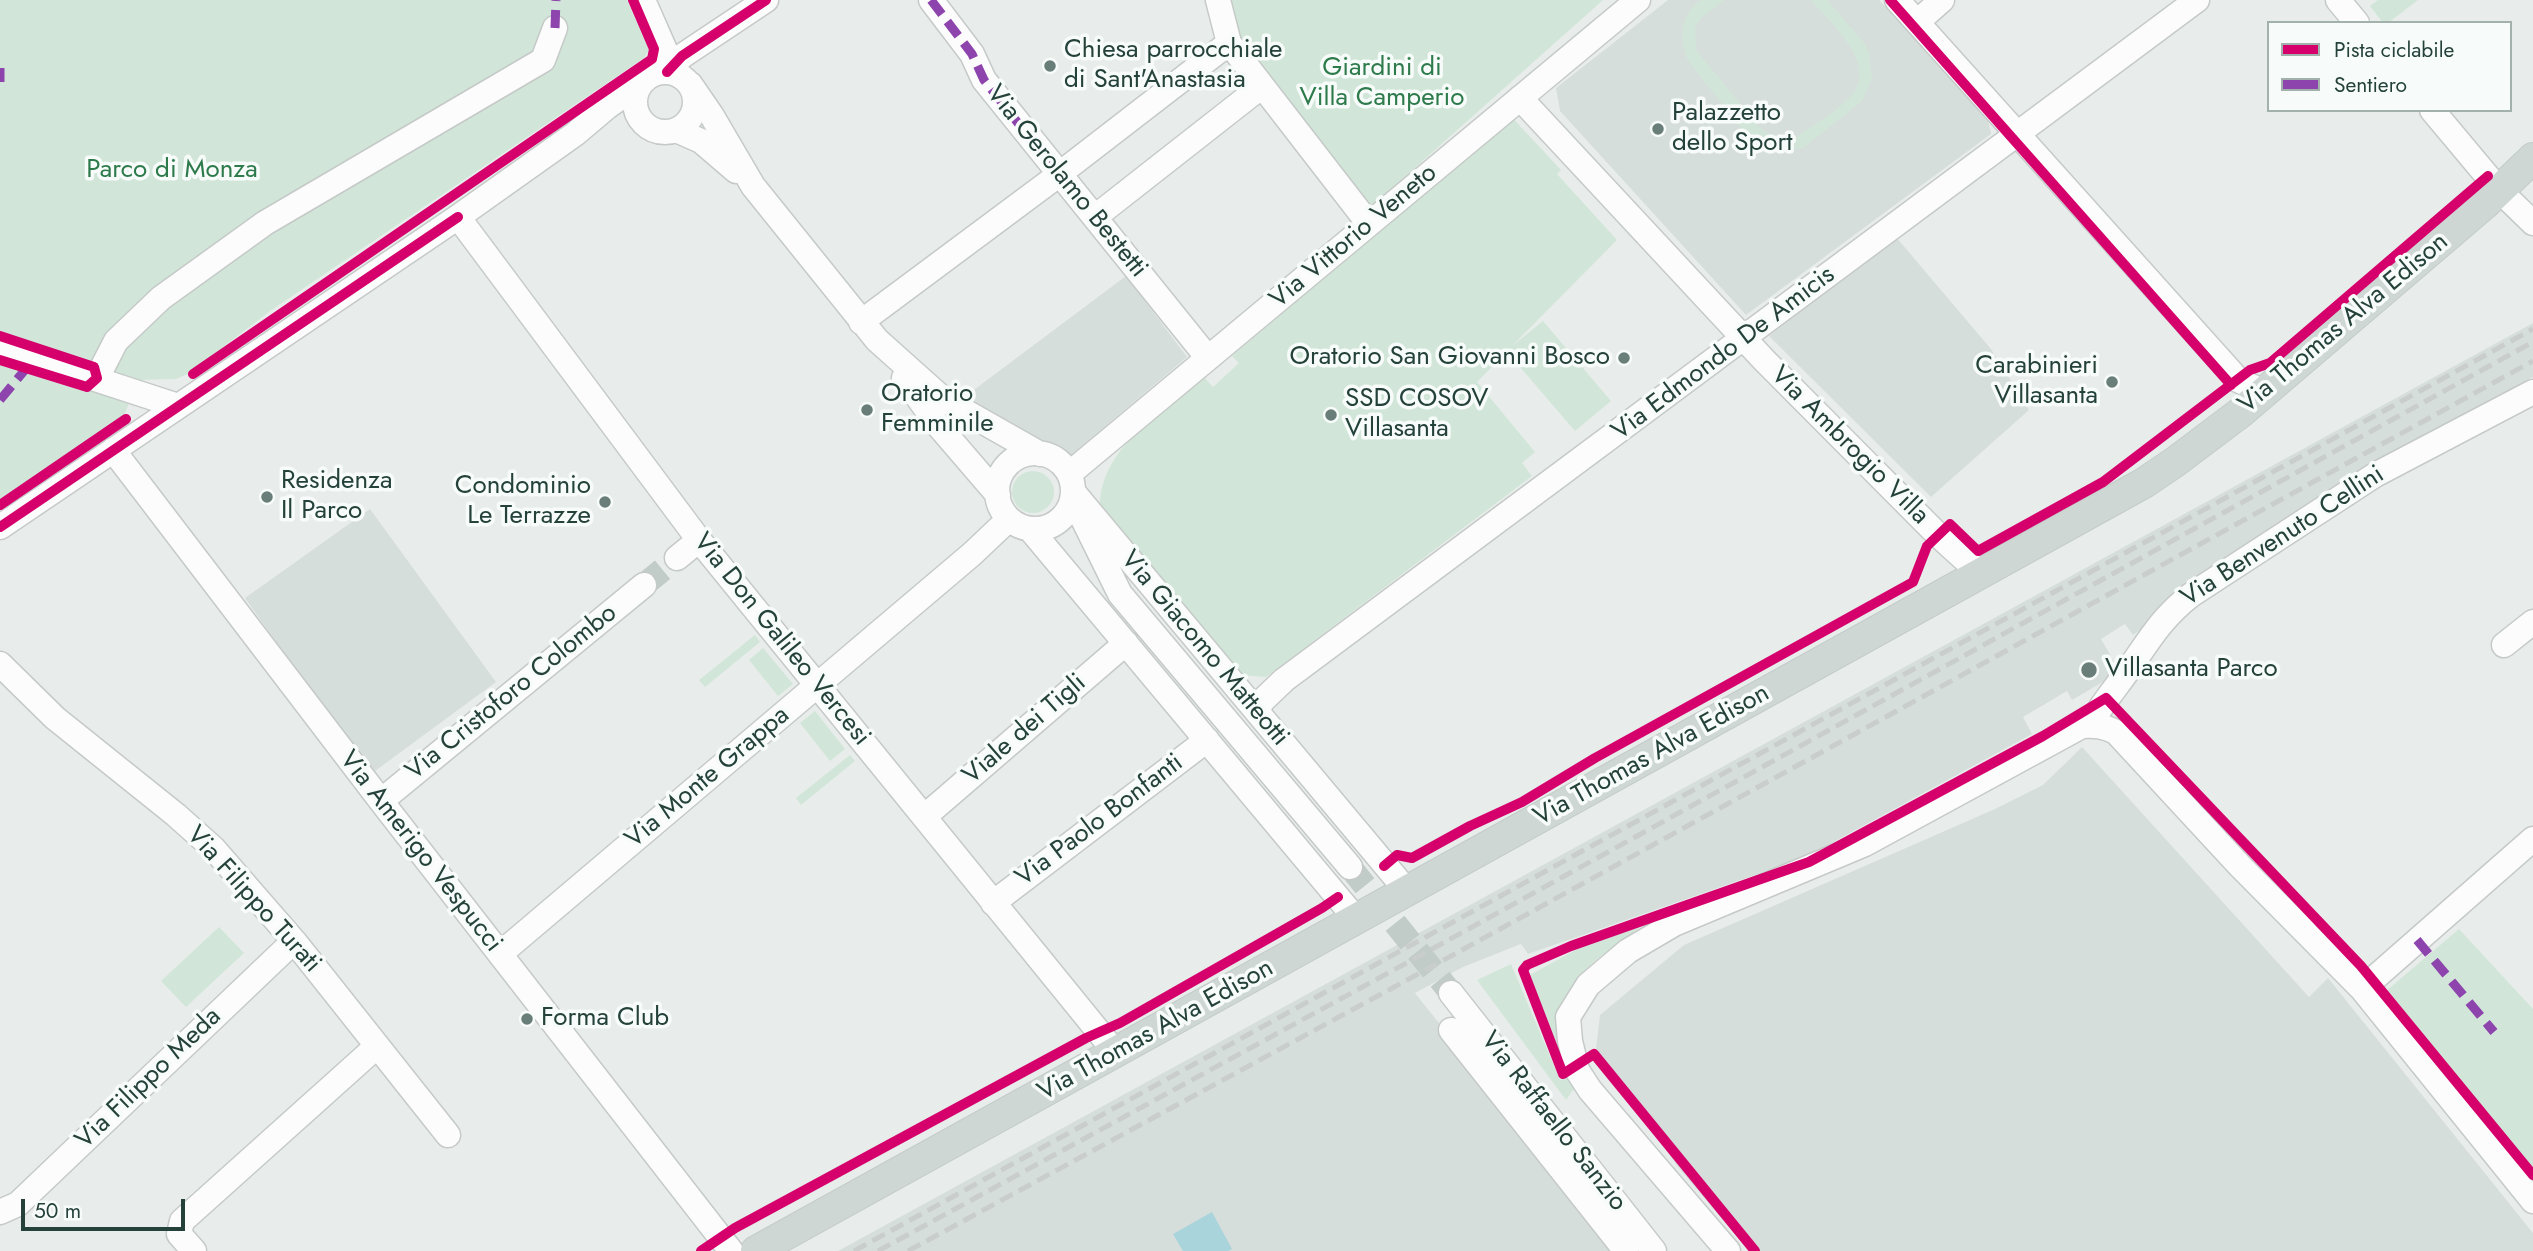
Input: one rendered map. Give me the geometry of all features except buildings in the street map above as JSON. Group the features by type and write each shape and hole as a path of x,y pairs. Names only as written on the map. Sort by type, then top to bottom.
{"main road":[{"name":"Via Thomas Alva Edison","path":"756,1251 2154,476 2208,438 2264,392 2533,158"}],"street":[{"path":"643,0 665,50 656,76"},
{"path":"650,128 640,119 635,104 638,90 682,56 766,0"},
{"name":"Via Gerolamo Bestetti","path":"931,0 972,54 984,80 1208,358"},
{"path":"1218,0 1229,43 1369,224"},
{"name":"Via Vittorio Veneto","path":"1071,483 1208,358 1638,0"},
{"path":"1897,0 2238,380 2264,392"},
{"path":"1917,22 1942,0"},
{"name":"Via Edmondo De Amicis","path":"1258,713 1261,702 1284,680 2197,0"},
{"path":"2338,0 2355,21"},
{"path":"97,378 116,341 161,298 265,223 543,60 555,28"},
{"path":"869,331 1059,175 1229,43"},
{"path":"0,527 458,217 576,134 607,107 656,76 680,75 690,84 712,116 753,186 869,331 937,424 998,495"},
{"path":"576,134 611,122 632,122 662,132 676,130 687,123 694,111 695,96 690,84"},
{"path":"1095,217 1262,86"},
{"name":"Via Ambrogio Villa","path":"1520,98 1769,365 1929,526 1981,574"},
{"path":"2434,112 2499,190 2533,223"},
{"path":"676,130 701,141 753,186"},
{"name":"Via Don Galileo Vercesi","path":"458,217 699,540 1116,1053"},
{"path":"869,331 943,399 1040,454 1057,460 1071,483 1069,509 1059,521 1045,528 1020,524"},
{"path":"0,348 178,406"},
{"name":"Via Benvenuto Cellini","path":"2091,725 2101,704 2118,685 2157,626 2190,595 2375,475 2533,392"},
{"name":"Via Amerigo Vespucci","path":"113,450 381,802 731,1251"},
{"path":"1040,454 1025,455 1011,462 1000,478 1000,506 1020,524 1126,643 1356,919"},
{"name":"Via Giacomo Matteotti","path":"1071,483 1406,891"},
{"name":"Via Giacomo Matteotti","path":"1071,483 1081,518 1120,594 1350,867"},
{"name":"Via Giacomo Matteotti","path":"1020,524 1120,594"},
{"name":"Via Monte Grappa","path":"500,954 960,565 1020,524"},
{"path":"677,558 699,540"},
{"name":"Via Cristoforo Colombo","path":"381,802 644,585"},
{"path":"2504,645 2533,622"},
{"name":"Viale dei Tigli","path":"923,817 1126,643"},
{"name":"Via Filippo Turati","path":"0,664 55,718 214,849 294,941 376,1047 449,1135"},
{"path":"1728,1251 1590,1090 1577,1070 1568,1017 1588,985 1628,951 1674,924 1865,844 2082,726 2091,725 2116,732 2240,866 2362,989 2533,1201"},
{"name":"Via Paolo Bonfanti","path":"993,903 1207,740"},
{"path":"2362,989 2533,839"},
{"name":"Via Filippo Meda","path":"0,1212 18,1204 294,941"},
{"name":"Via Raffaello Sanzio","path":"1451,993 1654,1251"},
{"name":"Via Raffaello Sanzio","path":"1451,1030 1626,1251"},
{"path":"194,1251 178,1234 181,1221 376,1047"}],"shaded area":[{"path":"1668,0 1879,0 1987,115 1991,134 1746,315 1560,111 1556,88"},
{"path":"1896,237 1991,349 2029,410 1931,497 1769,336"},
{"path":"1126,276 1187,357 1070,456 1056,445 1031,436 986,411 967,395"},
{"path":"2533,323 2533,377 2370,468 2133,635 2125,624 2101,639 2120,672 2072,700 2067,691 2023,717 2032,734 1804,858 1528,954 1521,944 1463,967 1415,993 1621,1251 838,1251"},
{"path":"370,509 496,682 375,771 310,690 245,598"},
{"path":"2082,747 2309,997 2328,978 2533,1233 2533,1251 1749,1251 1678,1167 1596,1049 1600,1015 1684,945 1995,809 2043,785"}],"green space":[{"name":"Parco di Monza","path":"0,0 627,0 649,50 644,58 270,311 188,374 176,379 138,380 124,416 0,501"},
{"name":"Giardini di Villa Camperio","path":"1230,0 1603,0 1371,207 1224,14"},
{"path":"1701,0 1724,0 1699,20 1695,28 1696,50 1759,127 1769,134 1794,139 1845,102 1858,84 1860,71 1849,45 1811,0 1827,0 1865,44 1872,79 1862,101 1803,148 1778,148 1748,136 1689,62 1685,53 1682,36 1685,20"},
{"path":"2378,0 2418,0 2391,21 2381,21 2370,6"},
{"name":"SSD COSOV Villasanta","path":"1507,112 1561,170 1557,174 1617,240 1512,346 1543,321 1611,401 1575,431 1507,352 1477,382 1535,452 1522,463 1532,476 1266,677 1242,675 1100,509 1102,487 1110,468 1136,433 1204,377 1213,387 1239,363 1232,356 1360,247"},
{"path":"1033,471 1048,477 1054,492 1048,507 1033,513 1018,507 1012,492 1018,477"},
{"path":"755,635 760,642 705,687 699,680"},
{"path":"763,648 793,684 778,696 749,660"},
{"path":"815,711 845,749 830,761 800,723"},
{"path":"850,755 855,761 801,805 796,798"},
{"path":"1643,925 1594,962 1572,985 1559,1013 1556,1046 1530,975 1581,947"},
{"path":"219,927 244,953 186,1007 161,981"},
{"path":"2459,929 2533,1009 2533,1173 2386,991"},
{"path":"1511,964 1560,1080 1571,1076 1577,1085 1566,1100 1477,980"}],"water":[{"path":"1212,1212 1232,1249 1183,1251 1173,1234"}],"tunnel":[{"path":"644,585 677,558"},
{"path":"1350,867 1451,993"}],"railway":[{"path":"854,1251 2533,329"},
{"path":"878,1251 2533,342"},
{"path":"908,1251 1431,967 2533,361"}],"marked path":[{"path":"555,28 556,0"},
{"path":"931,0 972,54 984,80 1059,175"},
{"path":"0,68 0,82"},
{"path":"0,400 34,359"},
{"path":"2417,940 2494,1032"}],"cycle path":[{"path":"193,374 652,59 654,49 633,0"},
{"path":"667,72 682,56 766,0"},
{"path":"1890,0 2231,385"},
{"path":"1384,866 1397,855 1412,858 1470,826 1522,802 1595,758 1913,582 1927,546 1950,524 1978,551 2103,482 2250,370 2270,363 2488,176"},
{"path":"0,527 458,217"},
{"path":"0,336 94,367 97,378 87,387 0,360"},
{"path":"0,505 126,419"},
{"path":"1755,1251 1594,1054 1563,1074 1523,970 1527,965 1571,946 1809,862 2043,736 2106,698 2361,966 2533,1175"},
{"path":"701,1251 735,1228 1086,1038 1120,1023 1338,897"}],"place":[{"name":"Chiesa parrocchiale di Sant'Anastasia","path":"1050,66"},
{"name":"Palazzetto dello Sport","path":"1658,129"},
{"name":"Oratorio San Giovanni Bosco","path":"1624,358"},
{"name":"Carabinieri Villasanta","path":"2112,382"},
{"name":"Oratorio Femminile","path":"867,410"},
{"name":"SSD COSOV Villasanta","path":"1331,415"},
{"name":"Residenza Il Parco","path":"267,497"},
{"name":"Condominio Le Terrazze","path":"605,502"},
{"name":"Villasanta Parco","path":"2089,670"},
{"name":"Forma Club","path":"527,1019"}]}
